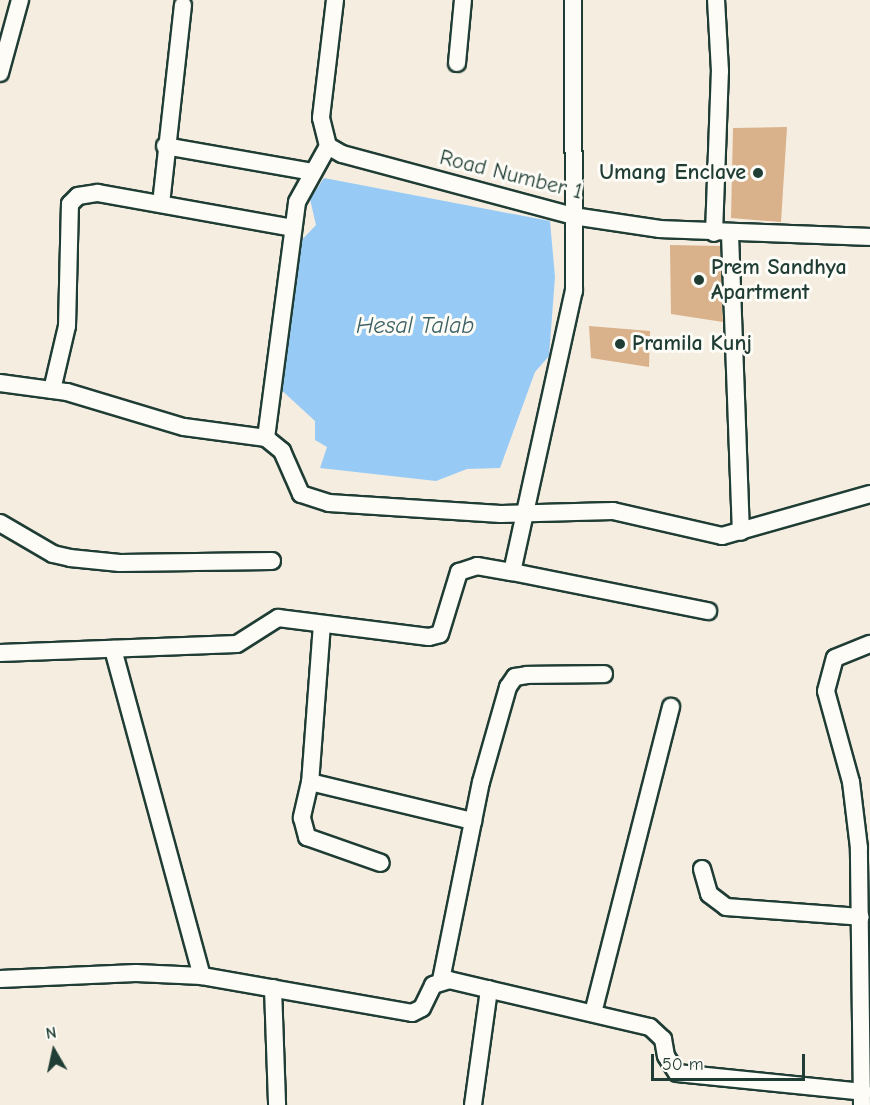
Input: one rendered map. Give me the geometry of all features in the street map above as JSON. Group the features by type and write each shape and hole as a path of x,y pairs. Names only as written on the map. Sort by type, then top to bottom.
{"street":[{"path":"0,73 20,0"},
{"path":"266,438 297,202 328,146 321,118 335,0"},
{"path":"457,63 463,0"},
{"path":"512,572 568,332 574,291 573,0"},
{"path":"716,0 720,71 722,234 741,532"},
{"path":"161,204 165,146 183,5"},
{"path":"165,146 313,172"},
{"name":"Road Number 1","path":"328,146 342,154 573,216 722,234 870,237"},
{"path":"52,390 67,326 70,204 88,193 293,228"},
{"path":"0,383 52,390 184,427 266,438 282,451 293,482 312,501 524,513 613,511 709,534 741,532 870,494"},
{"path":"0,523 53,554 70,558 120,563 272,561"},
{"path":"0,653 237,644 278,618 429,637 440,634 459,572 477,566 708,611"},
{"path":"322,624 310,782 302,818 307,837 381,863"},
{"path":"0,979 136,973 202,976 412,1013 422,1008 433,985 441,980 593,1012 658,1030 677,1074 863,1099 860,848 851,782 826,691 835,658 870,644"},
{"path":"113,649 202,976"},
{"path":"441,980 472,821 501,706 515,677 604,674"},
{"path":"593,1012 671,707"},
{"path":"310,782 472,821"},
{"path":"702,869 709,894 726,907 861,918"},
{"path":"273,988 277,1105"},
{"path":"473,1105 489,989"}],"water":[{"name":"Hesal Talab","path":"324,178 550,221 555,277 549,356 535,372 500,468 467,469 436,481 320,468 327,447 315,440 315,421 277,386 297,245 316,225 310,199"}],"building":[{"name":"Umang Enclave","path":"787,127 781,222 731,218 733,128"},
{"name":"Prem Sandhya Apartment","path":"670,245 720,246 723,322 671,314"},
{"name":"Pramila Kunj","path":"589,326 650,331 649,367 591,358"}],"place":[{"name":"Umang Enclave","path":"758,173"},
{"name":"Prem Sandhya Apartment","path":"699,280"},
{"name":"Pramila Kunj","path":"620,344"}]}
